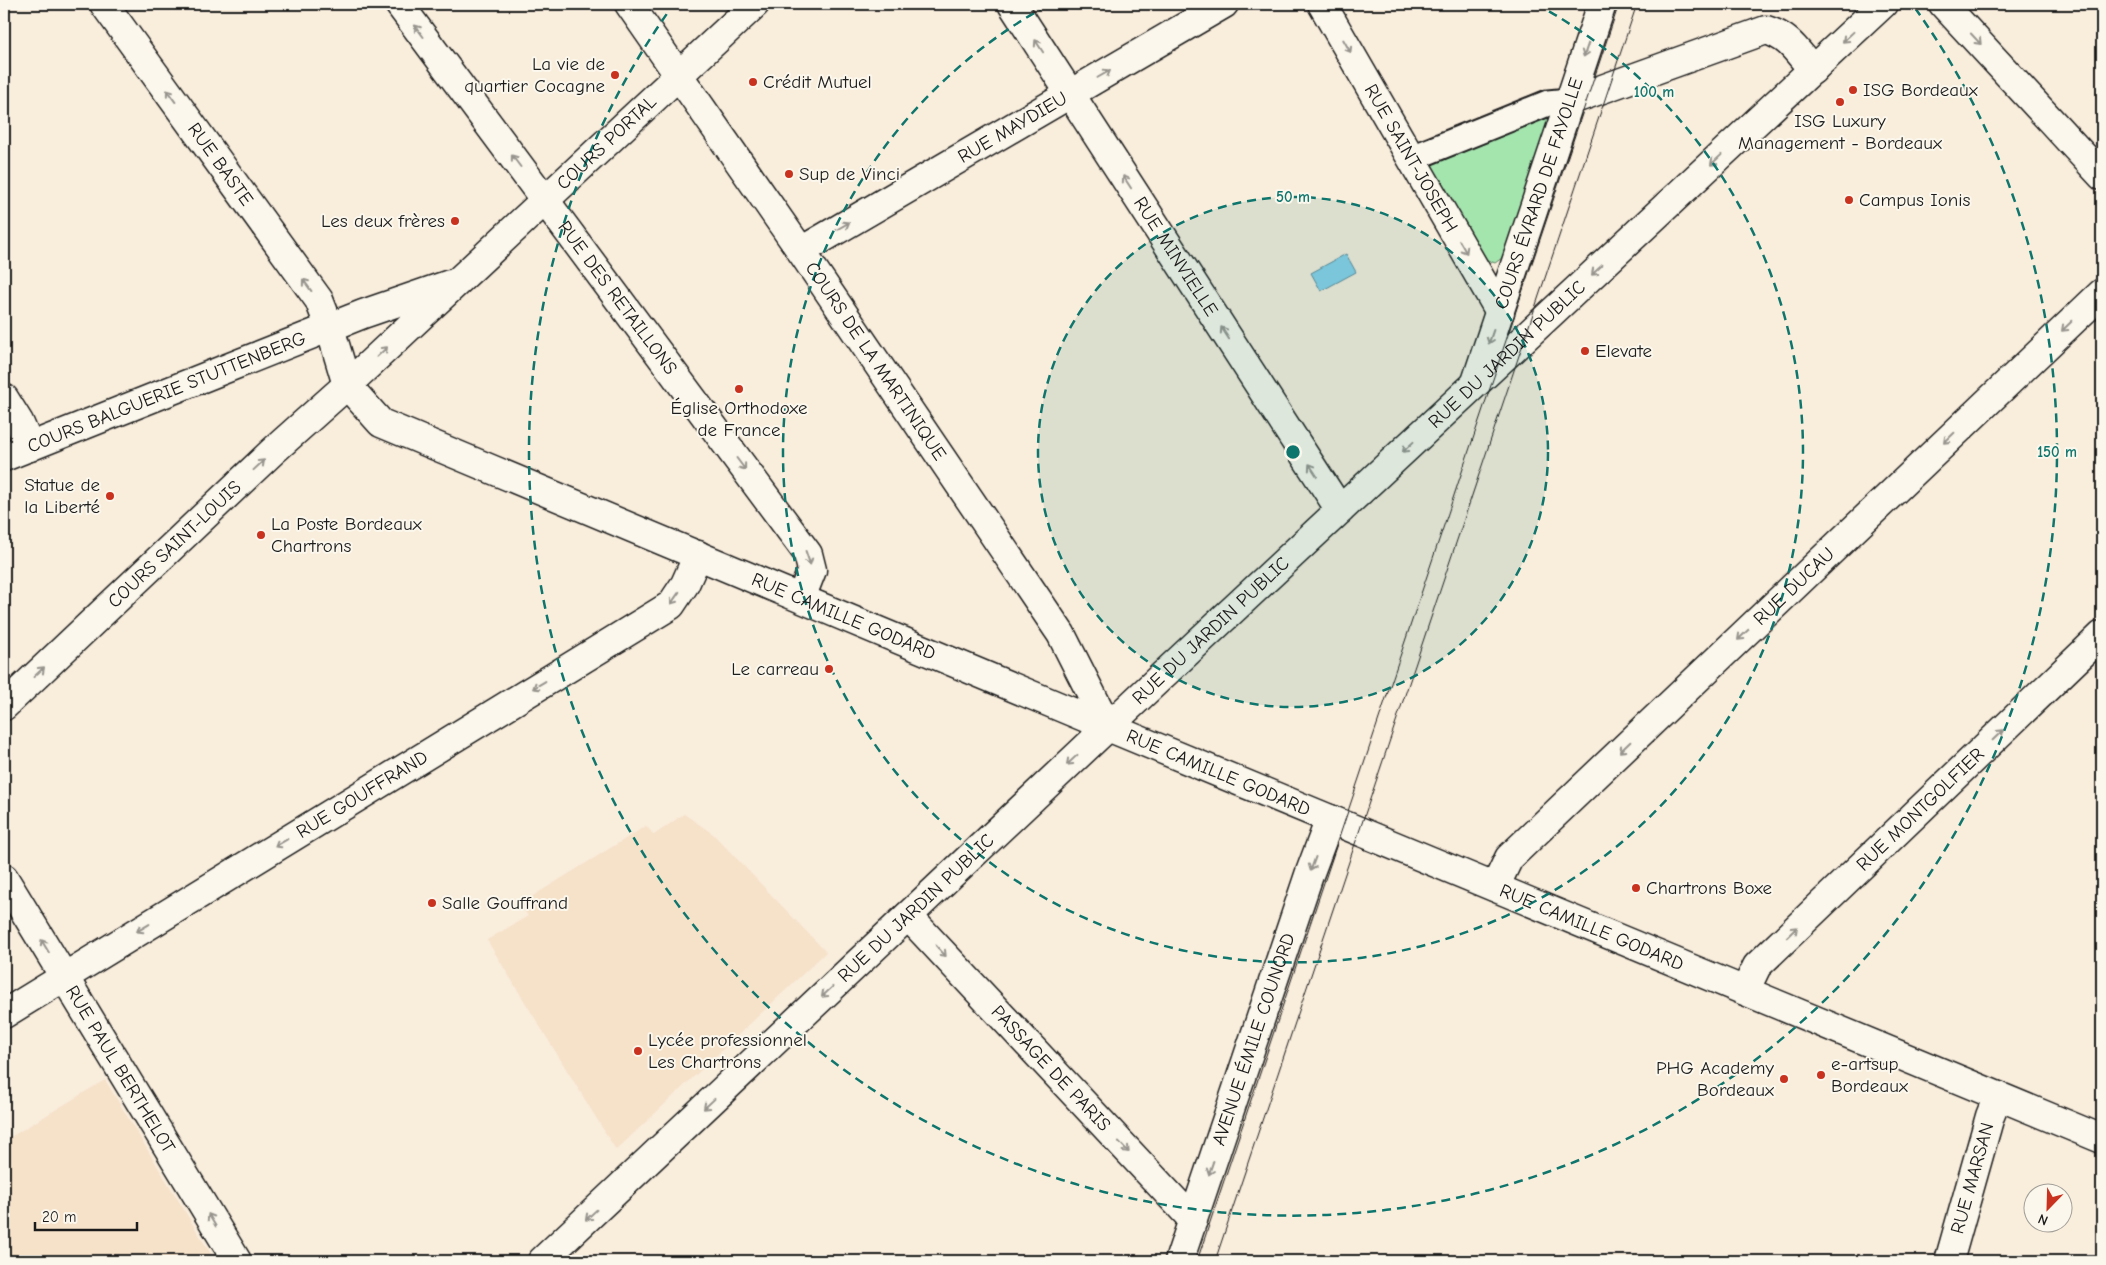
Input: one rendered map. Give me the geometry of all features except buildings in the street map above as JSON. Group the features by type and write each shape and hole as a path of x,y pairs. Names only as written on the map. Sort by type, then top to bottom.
{"street":[{"name":"RUE BASTE","path":"104,4 319,300 330,328 347,385"},
{"name":"RUE DES RETAILLONS","path":"399,4 808,554 812,570 801,598"},
{"name":"COURS DE LA MARTINIQUE","path":"629,4 801,251 1061,634 1108,727"},
{"name":"COURS PORTAL","path":"347,385 755,4"},
{"name":"RUE MINVIELLE","path":"1012,4 1340,510"},
{"name":"RUE MAYDIEU","path":"801,251 1224,4"},
{"name":"RUE SAINT-JOSEPH","path":"1322,4 1500,312"},
{"name":"COURS ÉVRARD DE FAYOLLE","path":"1476,384 1602,4"},
{"name":"RUE DU JARDIN PUBLIC","path":"542,1261 1108,727 1883,4"},
{"path":"1943,4 2102,176"},
{"path":"1412,158 1548,103 1569,101 1766,30 1778,34 1790,42 1813,70"},
{"name":"COURS PORTAL","path":"330,328 389,304 458,281"},
{"name":"RUE DUCAU","path":"1495,887 1509,858 2102,293"},
{"name":"COURS BALGUERIE STUTTENBERG","path":"4,457 330,328"},
{"name":"RUE CAMILLE GODARD","path":"347,385 381,423 2102,1139"},
{"name":"COURS SAINT-LOUIS","path":"4,706 272,452 347,385"},
{"path":"4,398 19,422 30,447"},
{"name":"RUE GOUFFRAND","path":"4,1014 671,605 685,584 698,555"},
{"name":"RUE MONTGOLFIER","path":"1745,991 1757,966 2102,635"},
{"name":"AVENUE ÉMILE COUNORD","path":"1179,1261 1309,875 1330,819"},
{"name":"RUE PAUL BERTHELOT","path":"4,878 233,1260"},
{"name":"PASSAGE DE PARIS","path":"908,916 1193,1220"},
{"name":"RUE MARSAN","path":"1949,1261 1990,1116 1998,1096"}],"shaded area":[{"name":"Lycée professionnel Les Chartrons","path":"684,814 713,834 826,952 616,1150 487,940 528,916 520,904 646,826 654,835"},
{"path":"105,1080 215,1261 4,1261 4,1141"}],"green space":[{"path":"1551,113 1502,258 1495,263 1485,259 1427,161"}],"water":[{"path":"1346,254 1356,272 1321,291 1311,273"}],"tram line":[{"path":"1197,1261 1619,4"},
{"path":"1215,1261 1637,4"}],"place":[{"name":"La vie de quartier Cocagne","path":"615,75"},
{"name":"Crédit Mutuel","path":"753,82"},
{"name":"ISG Bordeaux","path":"1853,90"},
{"name":"ISG Luxury Management - Bordeaux","path":"1840,102"},
{"name":"Sup de Vinci","path":"789,174"},
{"name":"Campus Ionis","path":"1849,200"},
{"name":"Les deux frères","path":"455,221"},
{"name":"Elevate","path":"1585,351"},
{"name":"Église Orthodoxe de France","path":"739,389"},
{"name":"Statue de la Liberté","path":"110,496"},
{"name":"La Poste Bordeaux Chartrons","path":"261,535"},
{"name":"Le carreau","path":"829,669"},
{"name":"Chartrons Boxe","path":"1636,888"},
{"name":"Salle Gouffrand","path":"432,903"},
{"name":"Lycée professionnel Les Chartrons","path":"638,1051"},
{"name":"e-artsup Bordeaux","path":"1821,1075"},
{"name":"PHG Academy Bordeaux","path":"1784,1079"}]}
